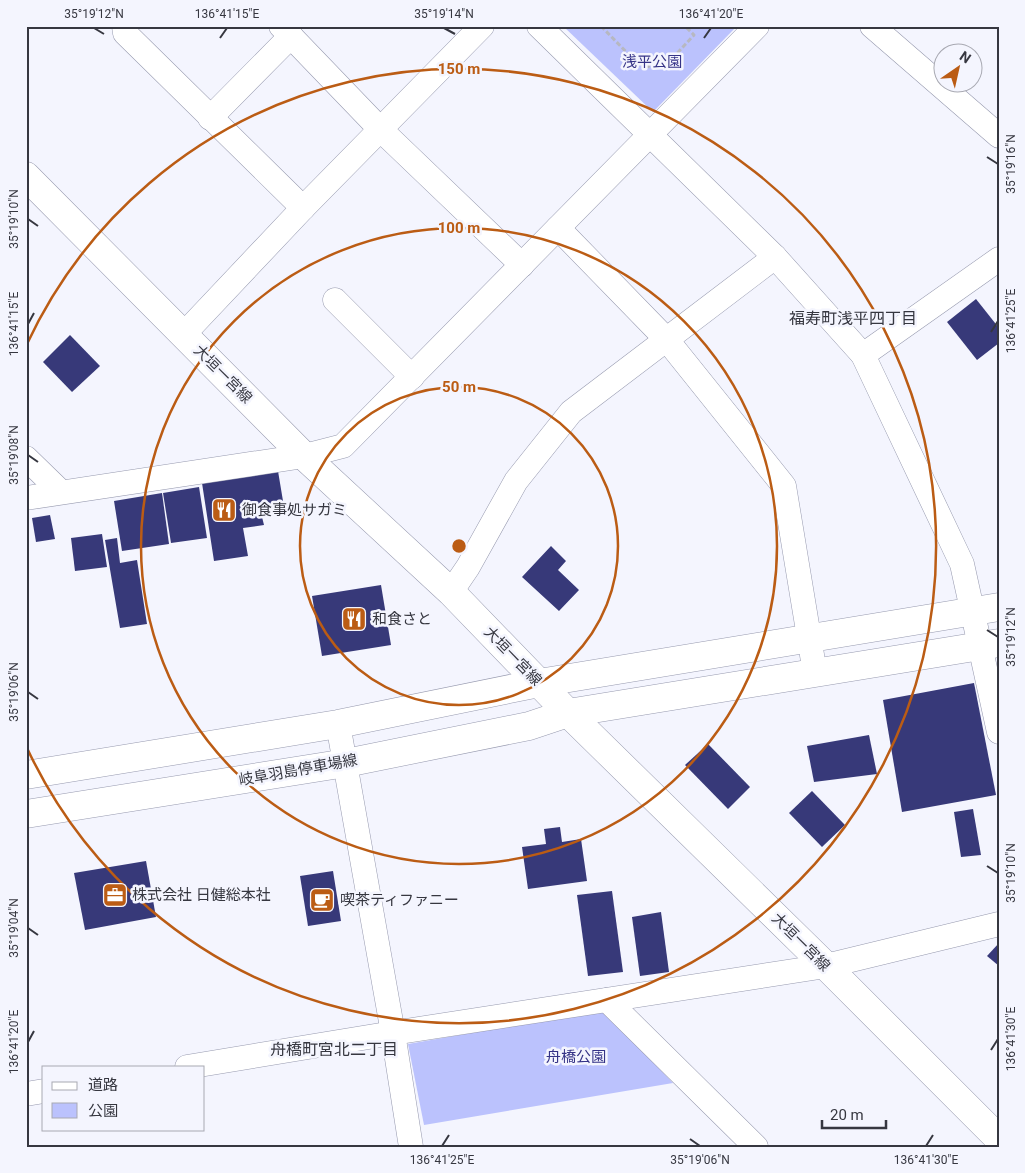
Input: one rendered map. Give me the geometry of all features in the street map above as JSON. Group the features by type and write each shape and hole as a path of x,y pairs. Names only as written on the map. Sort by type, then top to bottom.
{"main road":[{"name":"大垣一宮線","path":"26,176 304,456 451,592 568,713 999,1139"},
{"path":"26,775 338,724 539,683 986,610"},
{"name":"岐阜羽島停車場線","path":"26,814 346,763 529,726 568,713 989,644"}],"street":[{"path":"124,26 125,33 303,208"},
{"path":"184,334 303,208 482,26"},
{"path":"539,26 775,257 863,355 962,564 986,610 999,732"},
{"path":"26,498 304,456 343,446 757,26"},
{"path":"872,26 999,136"},
{"path":"210,118 286,31 381,130 522,265"},
{"path":"558,228 667,340 784,486 815,673"},
{"path":"451,592 468,567 516,480 571,412 775,257"},
{"path":"863,355 999,259"},
{"path":"335,300 412,377"},
{"path":"26,458 61,492"},
{"path":"338,724 393,1032 411,1147"},
{"path":"193,1066 393,1032 826,966 999,924"},
{"path":"607,1000 756,1147"},
{"path":"26,1094 42,1091"}],"path":[{"path":"601,26 636,62 652,68 670,61 694,35 685,26"}],"green space":[{"name":"浅平公園","path":"563,26 737,26 653,112"},
{"name":"舟橋公園","path":"603,1010 673,1083 424,1125 408,1044"}],"building":[{"path":"976,299 999,328 999,343 977,360 947,322"},
{"path":"70,335 100,366 72,392 43,362"},
{"path":"278,471 285,513 262,517 264,525 243,528 248,556 214,561 202,483"},
{"path":"199,487 207,538 171,543 163,493"},
{"path":"162,493 169,544 122,551 114,501"},
{"path":"50,515 55,539 36,542 32,518"},
{"path":"102,534 107,567 75,571 71,538"},
{"path":"117,538 120,563 137,560 147,624 120,628 105,540"},
{"path":"551,546 566,561 558,570 579,590 559,611 522,577"},
{"path":"381,585 391,645 322,656 312,596"},
{"path":"974,683 996,795 902,812 883,700"},
{"path":"869,735 877,774 814,782 807,746"},
{"path":"708,744 750,787 728,809 685,765"},
{"path":"812,791 845,825 822,847 789,813"},
{"path":"973,809 981,855 961,857 954,812"},
{"path":"560,827 562,842 581,839 587,881 528,889 522,847 546,844 544,829"},
{"name":"株式会社 日健総本社","path":"146,861 156,917 85,930 74,873"},
{"path":"333,871 341,921 308,926 300,876"},
{"path":"612,891 623,972 588,976 577,895"},
{"path":"661,912 669,972 640,976 632,917"},
{"path":"999,943 999,966 987,956"}],"place":[{"name":"御食事処サガミ","path":"224,510"},
{"name":"和食さと","path":"354,619"},
{"name":"株式会社 日健総本社","path":"115,895"},
{"name":"喫茶ティファニー","path":"322,900"}],"district":[{"name":"福寿町浅平四丁目","path":"853,318"},
{"name":"舟橋町宮北二丁目","path":"334,1049"}]}
